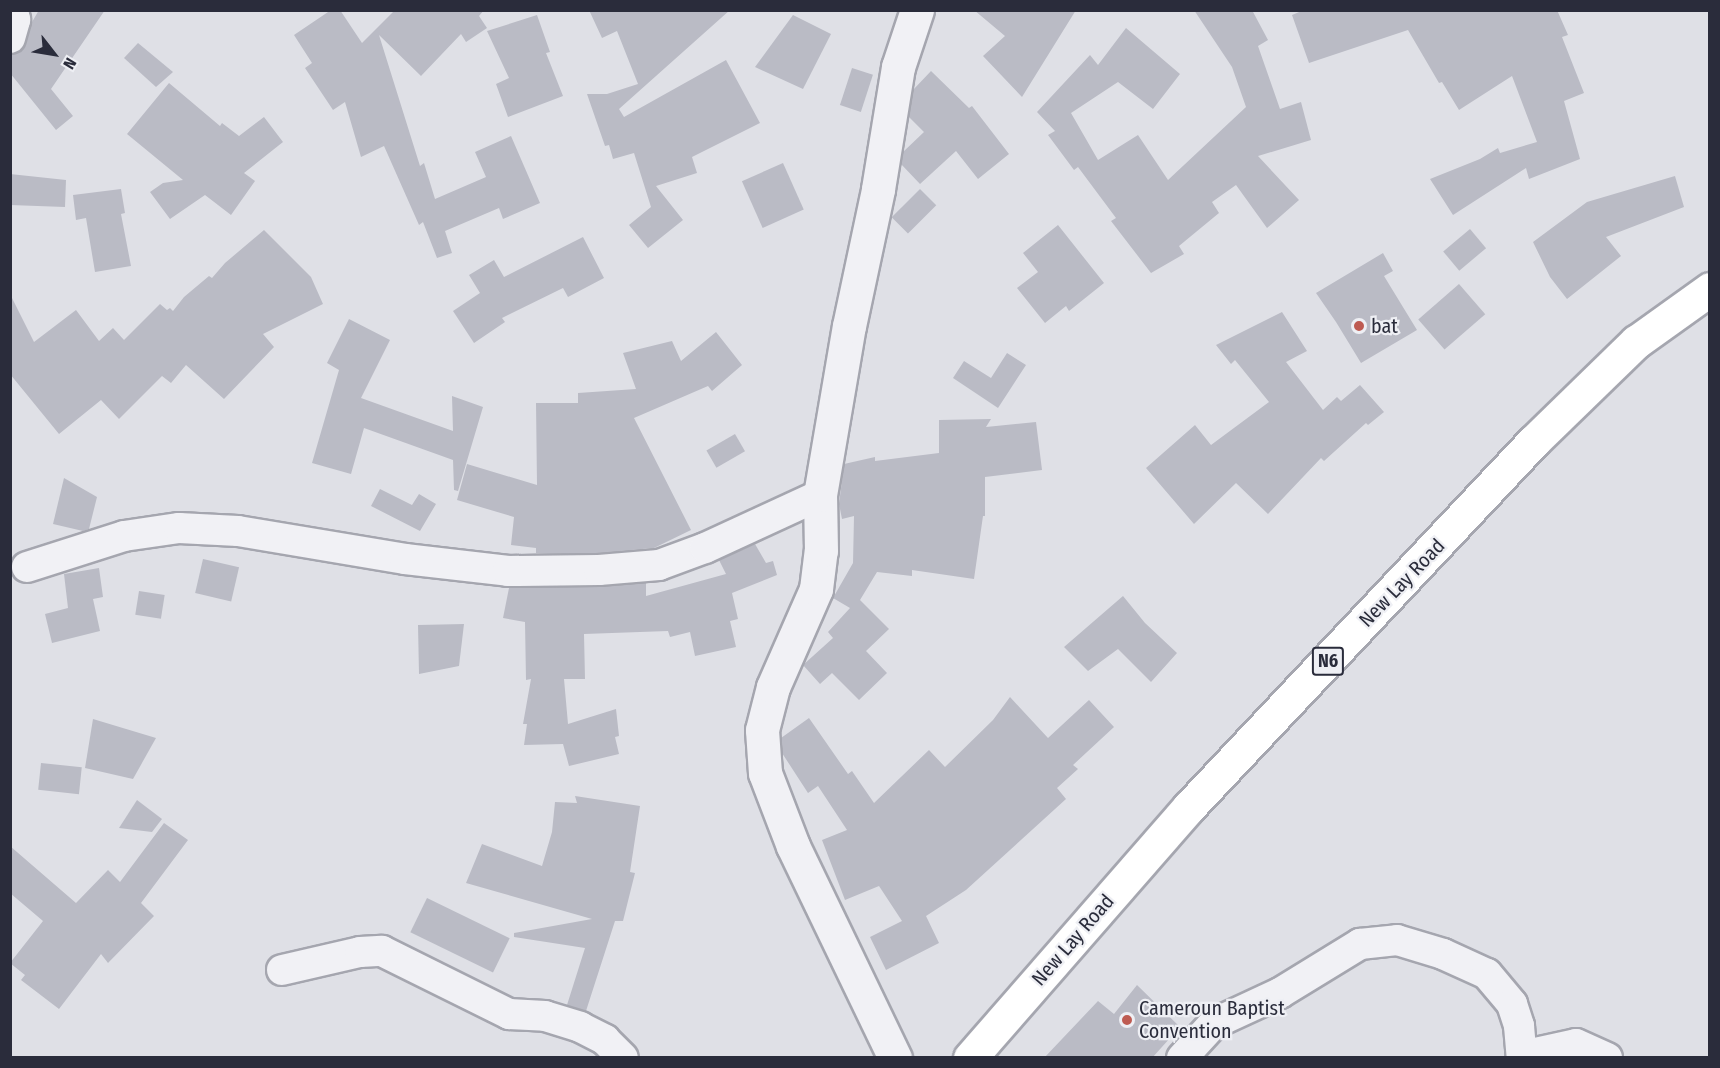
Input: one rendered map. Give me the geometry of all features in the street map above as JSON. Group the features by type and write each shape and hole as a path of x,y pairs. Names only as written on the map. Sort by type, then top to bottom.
{"highway":[{"name":"New Lay Road","path":"970,1058 1189,807 1533,442 1636,342 1710,289"}],"street":[{"path":"10,38 15,21 14,10"},
{"path":"895,1058 793,846 765,773 762,730 771,698 816,589 821,551 820,495 849,326 878,189 898,67 917,10"},
{"path":"27,567 124,536 178,528 238,531 405,559 508,571 599,570 659,565 705,548 820,495"},
{"path":"1182,1058 1213,1024 1280,993 1360,944 1397,940 1443,954 1487,974 1512,1004 1519,1026 1522,1057 1576,1044 1595,1050 1607,1058"},
{"path":"282,970 360,952 382,951 508,1014 545,1016 580,1027 605,1040 623,1058"}],"building":[{"path":"39,10 105,10 51,89 73,116 56,130 10,73 10,55 22,50"},
{"path":"331,10 340,10 362,43 395,10 484,10 479,16 487,28 466,42 461,34 421,76 379,35 420,166 424,163 435,199 486,177 475,152 511,136 540,203 503,219 499,208 445,231 452,253 437,258 423,222 419,225 384,146 361,157 345,102 333,110 305,68 312,63 294,35"},
{"path":"589,10 730,10 619,109 624,117 726,60 760,123 692,157 697,173 656,186 683,220 648,248 629,225 651,207 634,153 613,159 609,145 605,146 587,94 607,94 638,84 617,31 602,38"},
{"path":"974,10 1076,10 1022,97 983,56 1005,36"},
{"path":"1194,10 1252,10 1268,40 1258,46 1280,109 1301,102 1311,140 1258,156 1299,200 1267,228 1236,185 1212,202 1219,213 1179,246 1184,254 1151,273 1111,221 1116,218 1078,167 1074,170 1048,135 1055,131 1037,112 1090,55 1098,65 1126,28 1180,74 1153,109 1118,82 1071,113 1098,160 1138,135 1168,180 1246,107 1232,67"},
{"path":"1304,10 1557,10 1568,35 1562,37 1584,93 1564,101 1580,159 1529,179 1526,168 1453,215 1430,179 1480,159 1498,148 1500,153 1537,142 1512,76 1459,110 1442,82 1439,83 1408,30 1309,63 1292,15"},
{"path":"537,15 550,52 546,53 563,96 508,117 496,84 509,78 487,31"},
{"path":"793,15 831,34 803,89 755,67"},
{"path":"138,43 173,72 156,87 124,58"},
{"path":"852,68 873,75 861,112 840,105"},
{"path":"931,71 969,108 972,106 1009,154 978,179 956,151 920,184 901,164 903,152 924,132 909,117 913,90"},
{"path":"169,83 220,126 222,123 239,136 264,117 283,142 244,173 255,181 231,215 205,195 170,219 150,192 163,183 183,180 127,134"},
{"path":"783,163 804,210 763,228 742,181"},
{"path":"10,174 66,180 65,207 10,205"},
{"path":"1675,176 1684,207 1606,237 1621,256 1567,299 1550,277 1533,242 1587,202"},
{"path":"121,189 125,213 121,214 131,266 95,272 86,218 76,220 73,195"},
{"path":"920,189 936,205 908,234 892,217"},
{"path":"1058,225 1104,283 1069,311 1066,306 1045,323 1017,288 1038,272 1023,253"},
{"path":"1470,229 1486,248 1459,271 1443,251"},
{"path":"264,230 311,277 323,304 263,334 274,347 224,399 186,365 171,383 162,376 119,419 101,400 59,434 10,374 10,294 34,342 76,310 99,341 113,328 124,340 160,304 167,310 170,308 173,311 184,297 209,276 212,278 225,263"},
{"path":"583,237 604,278 568,297 563,288 502,318 505,322 474,343 453,311 480,293 469,275 494,260 504,277"},
{"path":"1383,253 1393,271 1384,276 1417,330 1361,363 1316,293"},
{"path":"1459,284 1485,314 1444,350 1418,319"},
{"path":"1282,312 1307,351 1286,362 1323,410 1337,397 1341,401 1360,385 1384,412 1368,425 1366,423 1324,461 1321,458 1268,514 1236,483 1194,524 1146,468 1195,425 1211,445 1269,402 1235,360 1231,364 1216,345"},
{"path":"349,319 390,340 361,398 453,431 452,396 483,407 458,491 454,490 453,460 364,428 351,474 312,463 339,370 327,363"},
{"path":"716,332 742,365 712,391 708,386 634,418 691,530 654,548 598,553 536,553 536,548 511,545 514,517 457,500 467,464 537,485 536,403 578,403 578,393 636,389 623,353 672,341 681,361"},
{"path":"1007,353 1026,365 998,408 953,378 964,361 991,378"},
{"path":"991,419 986,427 1036,422 1042,470 985,477 985,516 983,516 974,579 912,570 912,576 877,572 860,600 889,629 866,651 887,673 859,700 832,673 820,684 803,665 833,638 828,632 850,608 833,598 853,563 854,516 842,519 839,504 844,464 875,457 875,461 939,453 939,420"},
{"path":"735,434 745,451 716,468 706,451"},
{"path":"64,478 97,497 89,529 83,531 53,524"},
{"path":"380,489 412,505 419,494 436,504 420,531 371,506"},
{"path":"755,544 766,563 773,561 777,575 732,593 738,619 730,621 736,647 695,656 690,632 670,637 668,631 584,634 585,679 564,679 568,724 616,709 619,736 615,737 619,754 569,766 563,744 524,745 527,724 523,724 531,679 526,680 525,622 503,618 509,588 599,587 646,583 646,596 726,574 719,560"},
{"path":"203,559 239,567 231,601 195,593"},
{"path":"99,568 103,597 93,599 100,631 52,643 45,614 68,608 64,574"},
{"path":"139,591 165,595 161,619 135,615"},
{"path":"1123,596 1145,623 1177,653 1151,682 1118,649 1088,671 1064,647"},
{"path":"464,624 459,666 419,674 418,625"},
{"path":"1010,697 1048,738 1089,700 1114,727 1073,765 1078,769 1057,788 1066,799 966,890 926,916 939,943 886,970 870,937 902,921 879,886 845,900 822,840 847,830 818,786 808,793 782,753 781,738 809,718 848,774 852,771 874,803 929,750 945,767 993,720"},
{"path":"93,719 156,738 133,779 85,768"},
{"path":"41,763 82,767 79,794 38,790"},
{"path":"575,796 640,806 630,872 635,873 623,921 615,921 586,1011 567,1005 585,948 514,937 514,933 592,919 466,883 482,844 542,866 552,832 555,802 577,803"},
{"path":"137,800 162,819 152,832 119,828"},
{"path":"164,823 188,840 141,903 154,916 108,963 101,954 59,1009 21,980 25,975 10,963 43,921 10,893 10,846 76,903 108,870 120,882"},
{"path":"427,898 510,938 493,972 410,932"},
{"name":"Cameroun Baptist Convention","path":"1137,985 1180,1027 1152,1058 1044,1058 1098,1001 1114,1014"}],"place":[{"name":"bat","path":"1359,326"},
{"name":"Cameroun Baptist Convention","path":"1127,1020"}]}
